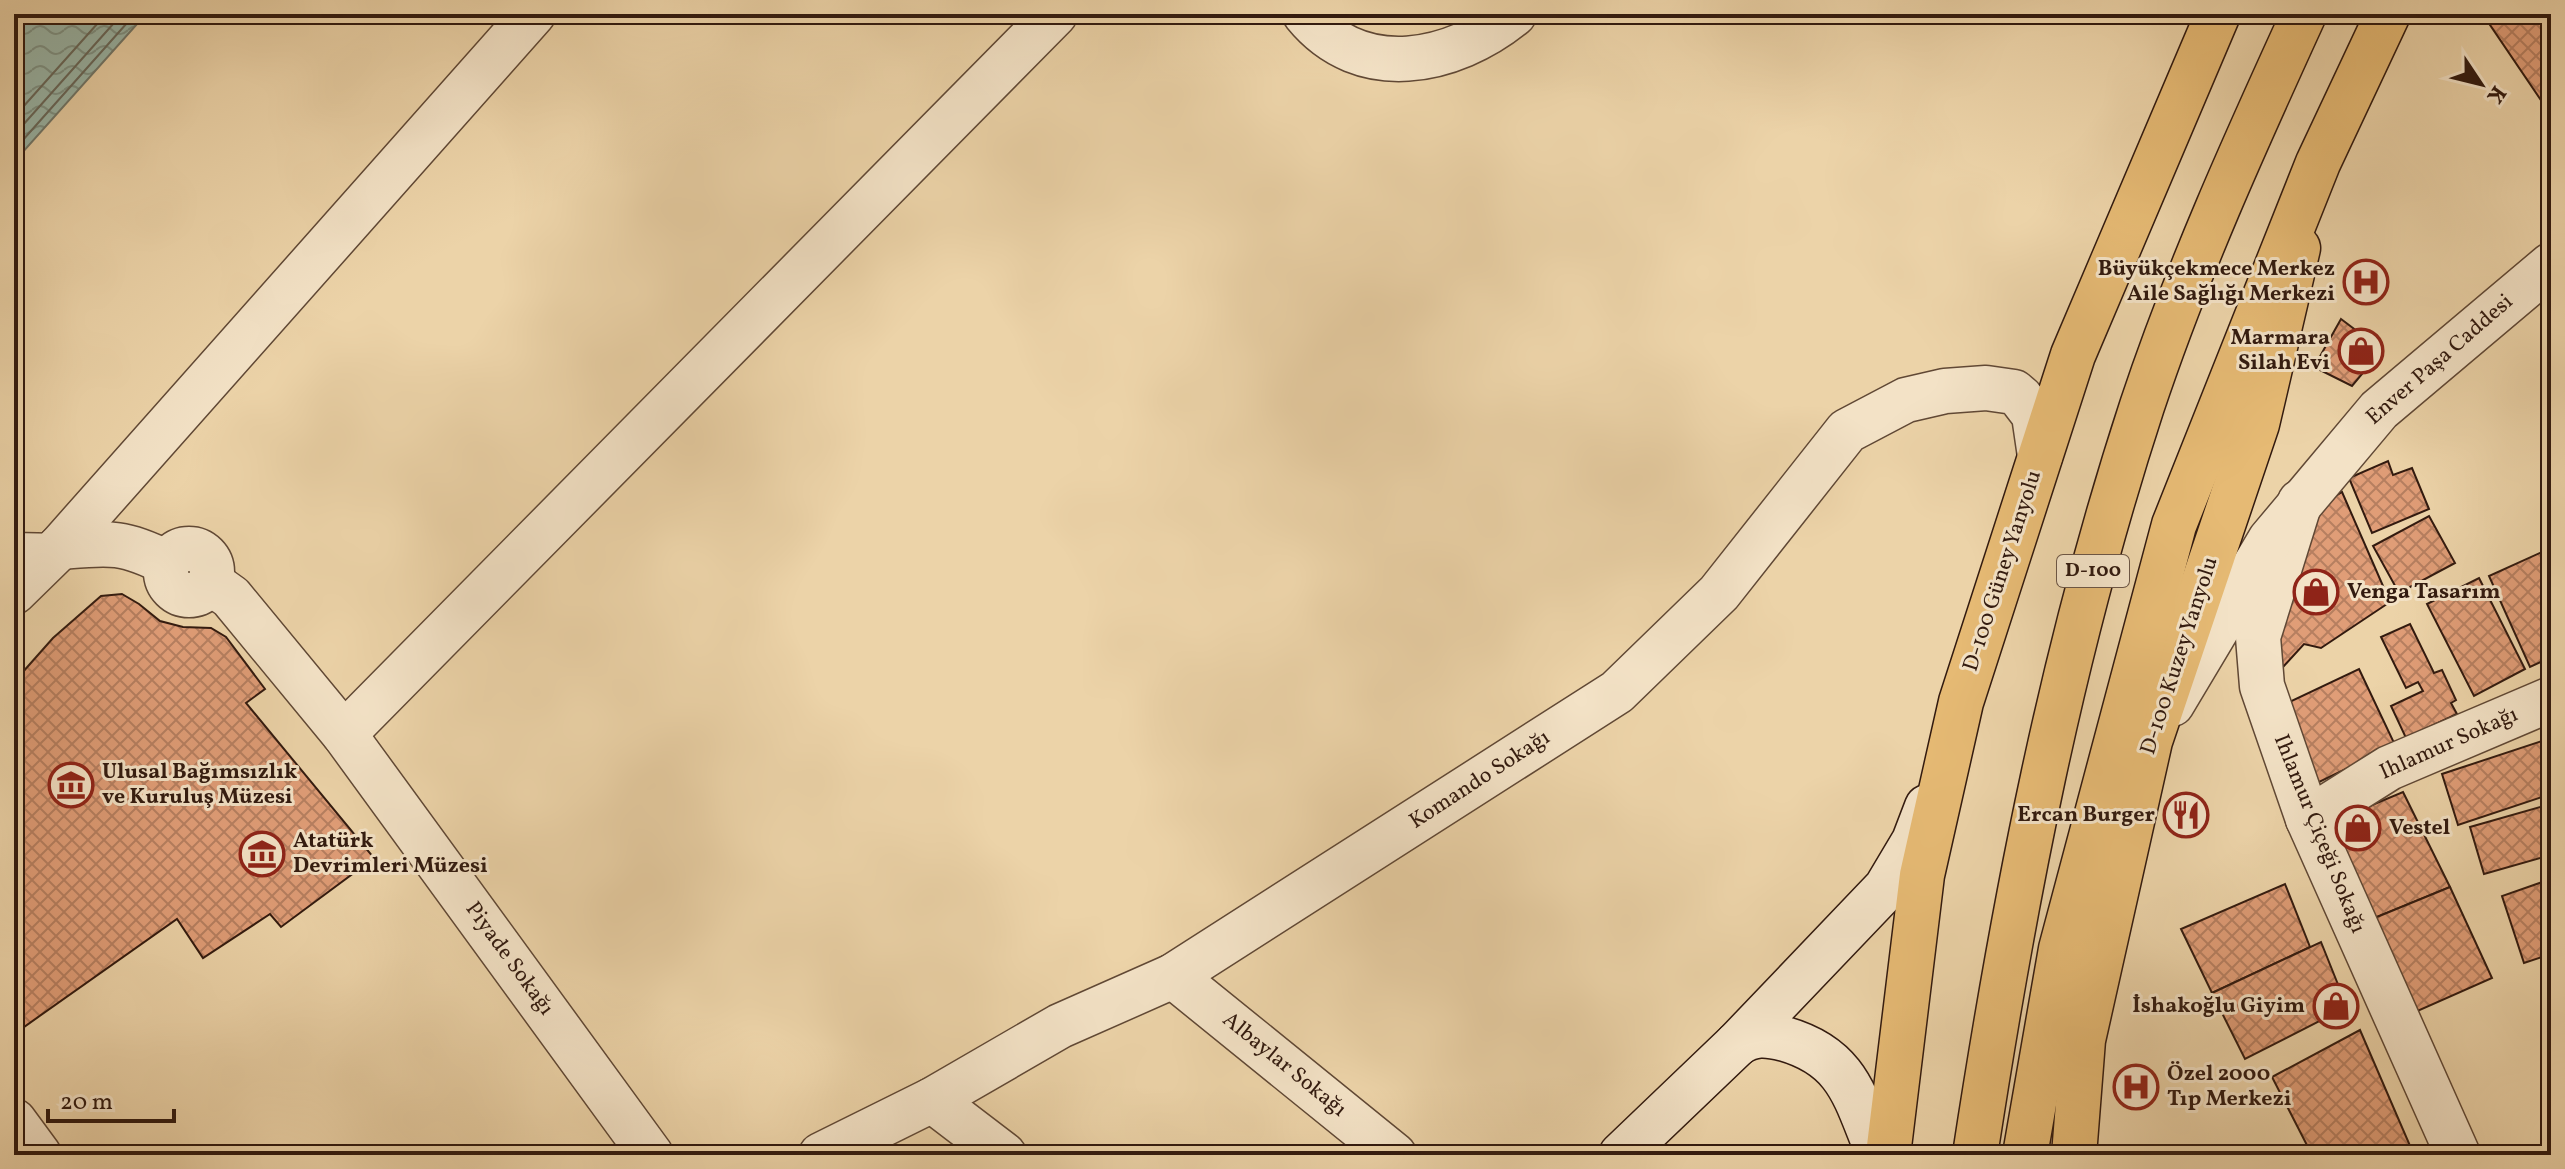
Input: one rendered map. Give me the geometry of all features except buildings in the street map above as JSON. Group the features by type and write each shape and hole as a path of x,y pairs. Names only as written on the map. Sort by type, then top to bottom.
{"main road":[{"name":"D-100 Güney Yanyolu","path":"1888,1155 1922,875 1961,702 2073,355 2218,14"},
{"name":"D-100","path":"1975,1155 2001,987 2028,844 2053,723 2089,586 2143,405 2210,222 2304,14"},
{"name":"D-100","path":"2025,1155 2061,949 2174,525 2318,163 2387,17"},
{"name":"D-100 Kuzey Yanyolu","path":"2074,1155 2083,1040 2150,741 2257,424 2318,163"}],"street":[{"path":"14,592 60,547 533,14"},
{"path":"344,734 1055,14"},
{"path":"1305,14 1329,36 1350,48 1402,60 1428,58 1467,44 1514,14"},
{"name":"Enver Paşa Caddesi","path":"2150,741 2270,540 2300,502 2379,410 2551,265"},
{"name":"Komando Sokağı","path":"821,1155 932,1100 1060,1026 1173,976 1617,692 1719,593 1847,431 1906,400 1945,391 1986,388 2014,392 2021,398 2034,415 2040,456"},
{"name":"Ihlamur Çiçeği Sokağı","path":"2300,502 2258,637 2262,686 2308,819 2458,1155"},
{"name":"Piyade Sokağı","path":"60,547 111,543 138,548 167,563 165,575 170,586 179,594 191,596 203,591 210,582 231,597 344,734 651,1155"},
{"name":"Ihlamur Sokağı","path":"2308,819 2389,768 2551,699"},
{"path":"1621,1155 1737,1044 1886,888 1914,841 1942,766 1961,702"},
{"name":"Albaylar Sokağı","path":"1173,976 1394,1155"},
{"path":"1737,1044 1750,1035 1768,1034 1803,1044 1835,1064 1852,1088 1879,1155"},
{"path":"932,1100 1004,1155"},
{"path":"14,1121 39,1155"}],"lane":[{"path":"14,546 60,547"}],"water":[{"path":"14,14 146,14 14,162"}],"place":[{"name":"Büyükçekmece Merkez Aile Sağlığı Merkezi","path":"2366,282"},
{"name":"Marmara Silah Evi","path":"2361,351"},
{"name":"Venga Tasarım","path":"2316,592"},
{"name":"Ulusal Bağımsızlık ve Kuruluş Müzesi","path":"71,785"},
{"name":"Ercan Burger","path":"2186,815"},
{"name":"Vestel","path":"2358,828"},
{"name":"Atatürk Devrimleri Müzesi","path":"262,854"},
{"name":"İshakoğlu Giyim","path":"2336,1006"},
{"name":"Özel 2000 Tıp Merkezi","path":"2136,1087"}]}
